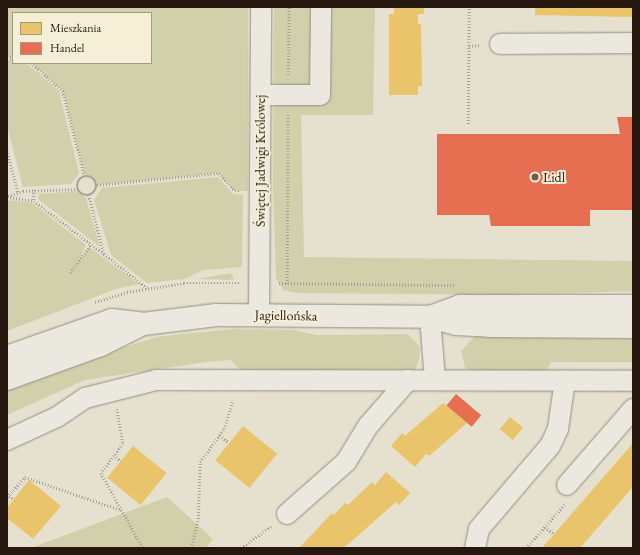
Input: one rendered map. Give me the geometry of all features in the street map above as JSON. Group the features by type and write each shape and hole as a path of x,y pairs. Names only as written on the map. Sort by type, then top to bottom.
{"street":[{"name":"Świętej Jadwigi Królowej","path":"259,314 262,7"},
{"path":"261,95 320,95 321,7"},
{"path":"500,44 633,43"},
{"name":"Jagiellońska","path":"430,317 460,306 633,306"},
{"name":"Jagiellońska","path":"7,357 112,320 143,324 216,315 259,314 430,317 456,324 490,326 633,327"},
{"path":"430,317 435,380"},
{"name":"Jagiellońska","path":"7,378 101,345 143,324"},
{"path":"7,440 56,417 85,398 156,380 633,380"},
{"path":"287,514 346,462 368,426 408,380"},
{"path":"475,548 479,529 550,446 558,429 565,380"},
{"path":"567,485 633,409"}],"path":[{"path":"288,284 289,7"},
{"path":"468,124 469,7"},
{"path":"32,64 63,91 85,177"},
{"path":"7,150 18,192"},
{"path":"89,195 97,185 218,173 235,191 248,191"},
{"path":"78,189 80,180 85,177 94,179 97,185"},
{"path":"7,197 18,192 34,190 78,189 89,195 104,254"},
{"path":"34,190 34,201"},
{"path":"7,197 34,201 92,244 148,289"},
{"path":"70,273 92,244"},
{"path":"184,283 245,283"},
{"path":"191,548 198,519 200,462 220,435 232,409 232,379"},
{"path":"114,391 123,444 101,473 143,548"},
{"path":"220,435 229,443"},
{"path":"114,455 121,461"},
{"path":"14,499 8,495 25,477 122,510"},
{"path":"241,548 287,514"},
{"path":"545,526 554,534"}],"shaded area":[{"path":"7,7 248,7 248,191 235,191 218,173 97,185 94,179 85,177 63,91 32,64 152,64 152,12 12,12 12,57 7,58"},
{"path":"274,7 375,7 373,115 301,115 304,257 633,261 633,291 508,295 297,293 283,290 276,278 273,190"},
{"path":"12,59 12,64 27,64 59,91 79,173 71,184 23,187 7,126 7,61"},
{"path":"218,177 233,194 243,195 242,267 204,270 184,279 147,283 111,255 94,200 102,188"},
{"path":"76,191 86,198 100,247 38,199 39,194"},
{"path":"7,200 32,203 86,245 79,260 89,247 139,284 116,289 7,331"},
{"path":"231,273 234,280 197,279"},
{"path":"233,329 294,330 317,335 408,334 420,347 419,360 414,373 243,374 231,360 206,362 85,380 7,415 7,390 26,380 156,337"},
{"path":"475,336 633,336 633,362 551,362 546,372 474,374 465,367 461,351"},
{"path":"167,497 213,539 206,548 31,548"}],"building: Mieszkania":[{"path":"394,7 424,7 424,14 418,14 418,24 421,24 422,86 418,86 418,95 389,95 389,14 394,14"},
{"path":"535,7 633,7 633,17 535,15"},
{"path":"443,403 467,423 429,456 426,454 415,467 391,446 402,433 405,436"},
{"path":"510,417 523,428 513,440 500,429"},
{"path":"243,426 277,454 250,488 215,460"},
{"path":"633,443 633,487 580,548 542,548"},
{"path":"133,446 166,473 141,505 107,478"},
{"path":"386,472 410,493 399,505 396,502 345,547 299,548 332,513 334,515 345,503 348,505 372,482 375,485"},
{"path":"29,480 61,506 33,539 7,518 7,508"}],"building: Handel":[{"name":"Lidl","path":"617,117 633,117 633,210 590,210 590,226 491,226 489,215 437,215 437,134 620,134"},
{"path":"456,394 481,415 472,427 446,405"}],"place":[{"name":"Lidl","path":"535,177"}]}
